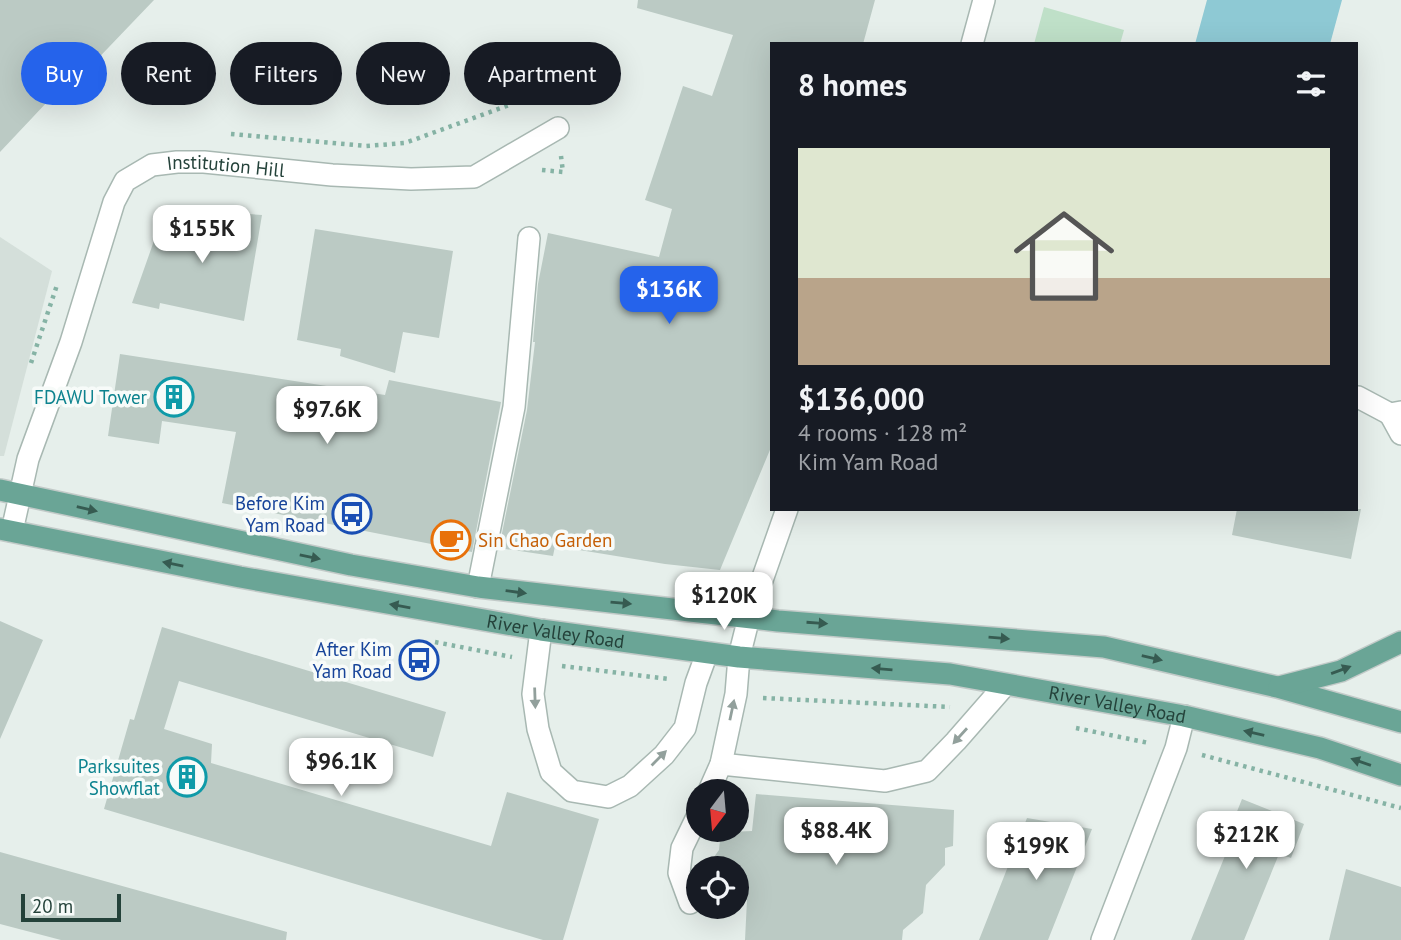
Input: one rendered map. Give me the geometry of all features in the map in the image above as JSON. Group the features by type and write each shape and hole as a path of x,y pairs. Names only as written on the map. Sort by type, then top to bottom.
{"main road":[{"name":"River Valley Road","path":"10,492 351,565 478,587 749,617 1104,647 1278,687 1401,722"},
{"name":"River Valley Road","path":"6,530 240,577 541,630 739,657 950,674 1184,716 1321,748 1401,775"},
{"path":"1278,687 1341,671 1401,642"}],"street":[{"path":"973,42 984,0"},
{"name":"Institution Hill","path":"6,530 10,492 28,459 71,342 114,202 125,181 152,165 177,162 204,162 345,176 411,179 474,177 558,128"},
{"path":"478,587 514,407 529,238"},
{"path":"1358,397 1396,413 1401,434"},
{"path":"714,779 721,764 736,694 739,657 749,617 786,511"},
{"path":"541,630 533,694 538,729 551,772 572,791 608,797 630,786 664,755 685,728 696,683 707,653"},
{"path":"721,764 885,780 927,771 1005,685"},
{"path":"1101,940 1176,748 1184,716"},
{"path":"686,840 682,848 679,873 686,892"}],"path":[{"path":"218,134 366,146 405,143 509,105"},
{"path":"536,170 563,172 558,128"},
{"path":"28,372 58,281"},
{"path":"763,698 984,708"},
{"path":"1066,726 1176,748 1401,808"}],"shaded area":[{"path":"0,237 52,271 4,456 0,456"}],"green space":[{"path":"1044,7 1124,30 1121,42 1035,42"}],"water":[{"path":"1207,0 1342,0 1331,42 1196,42"}],"building":[{"path":"0,0 154,0 107,49 107,42 21,42 21,105 44,105 0,152"},
{"path":"638,0 875,0 864,42 770,42 770,450 720,570 555,546 553,556 499,548 527,410 538,284 548,233 659,257 672,209 645,200 683,86 712,96 733,35 637,8"},
{"path":"191,211 220,215 221,212 262,215 244,321 160,303 159,309 132,303 161,221 189,228"},
{"path":"315,229 453,251 439,338 403,332 395,373 340,356 341,349 297,340"},
{"path":"120,354 385,395 389,380 501,402 472,552 222,503 236,432 162,421 159,444 108,436"},
{"path":"1361,509 1351,559 1232,535 1237,511"},
{"path":"0,621 43,640 0,739"},
{"name":"Parksuites Showflat","path":"162,627 446,712 433,757 179,681 164,729 212,744 211,763 491,846 507,792 599,819 563,940 543,940 104,809 130,719 134,720"},
{"path":"756,794 954,810 953,846 945,848 945,865 926,885 923,913 903,930 902,940 745,940 746,919 749,919 749,856 715,856 720,842 749,842 749,831 752,831"},
{"path":"1242,799 1304,824 1291,858 1279,854 1244,940 1191,940 1235,831 1230,829"},
{"path":"1027,818 1092,829 1048,940 979,940"},
{"path":"0,852 287,932 286,940 61,940 0,924"},
{"path":"1346,869 1401,887 1401,940 1329,940"}],"place":[{"name":"FDAWU Tower","path":"174,397"},
{"name":"Before Kim Yam Road","path":"352,514"},
{"name":"Sin Chao Garden","path":"451,540"},
{"name":"After Kim Yam Road","path":"419,660"},
{"name":"Parksuites Showflat","path":"187,777"}]}
